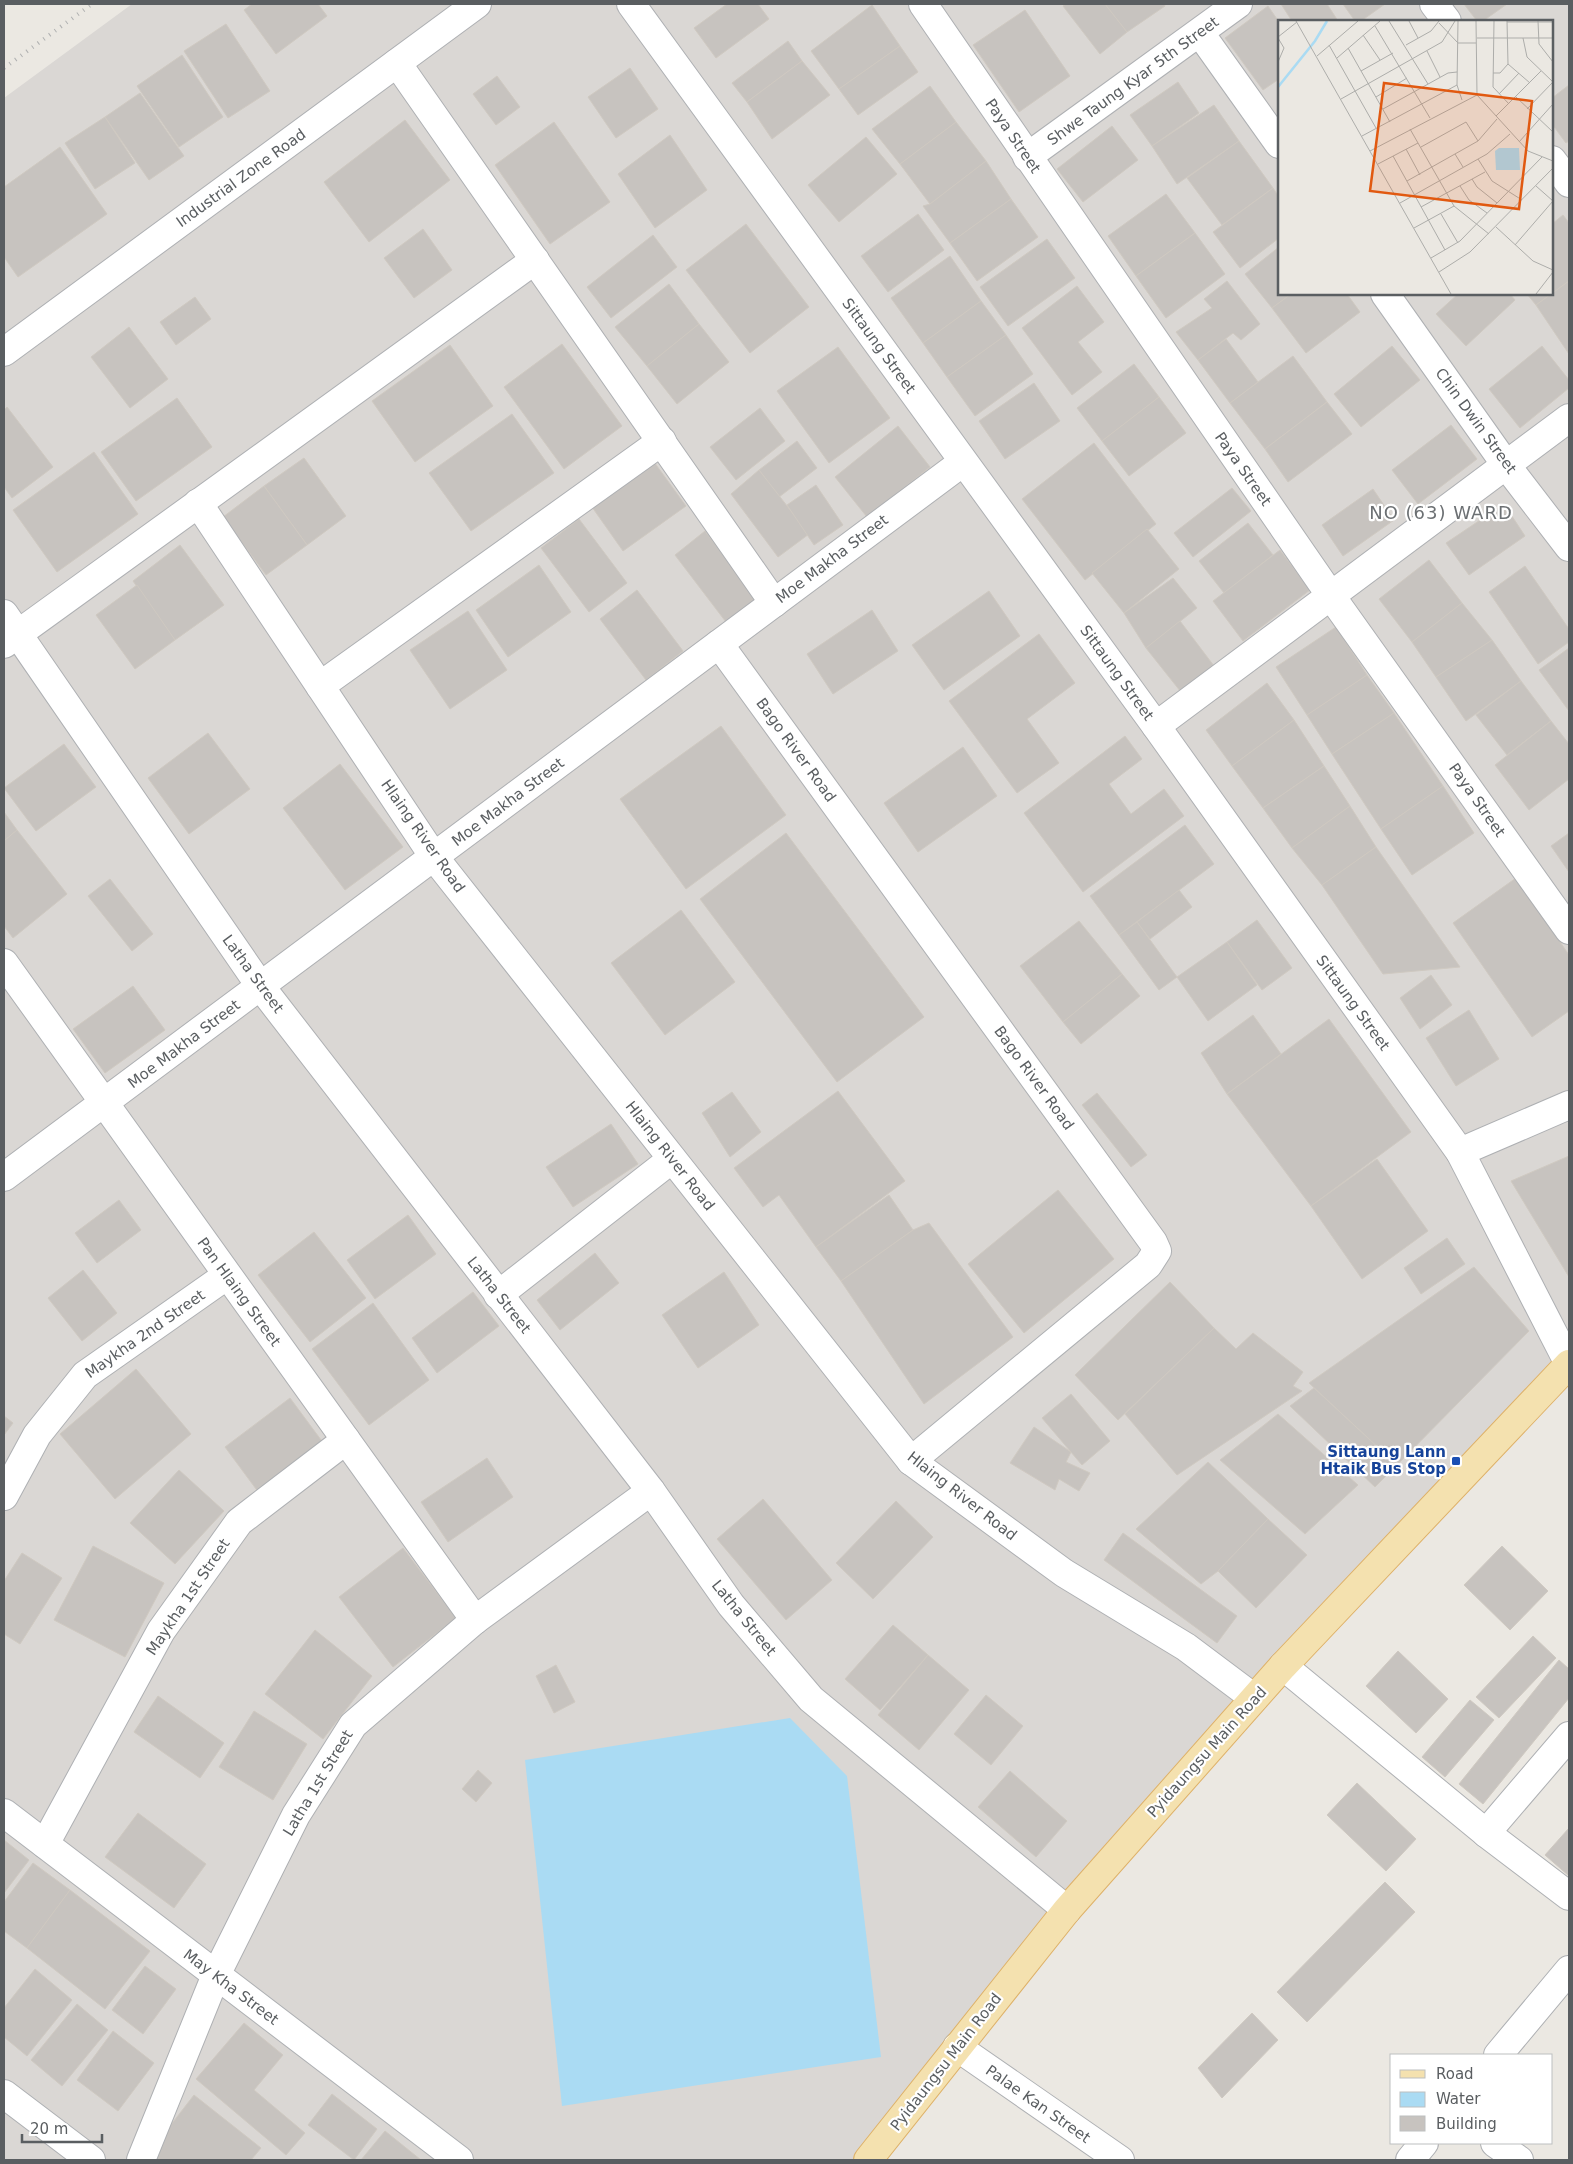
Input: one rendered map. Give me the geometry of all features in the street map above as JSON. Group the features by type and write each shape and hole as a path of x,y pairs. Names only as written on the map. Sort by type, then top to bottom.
{"main road":[{"name":"Pyidaungsu Main Road","path":"868,2160 1067,1910 1283,1666 1569,1364"}],"street":[{"name":"Industrial Zone Road","path":"4,352 478,4"},
{"name":"Sittaung Street","path":"630,4 1156,726 1460,1152 1569,1364"},
{"name":"Paya Street","path":"923,4 1331,596 1569,930"},
{"name":"Shwe Taung Kyar 5th Street","path":"1027,157 1238,4"},
{"path":"1434,4 1446,20"},
{"path":"1200,33 1278,143"},
{"path":"397,63 774,603"},
{"path":"1553,161 1569,183"},
{"path":"8,630 198,504 535,260"},
{"name":"Chin Dwin Street","path":"1386,295 1506,465 1569,547"},
{"path":"1156,726 1569,418"},
{"path":"320,686 662,441"},
{"name":"Moe Makha Street","path":"4,1177 106,1103 963,462"},
{"name":"Hlaing River Road","path":"198,504 434,857 911,1460 1064,1573 1186,1647 1254,1698"},
{"name":"Latha Street","path":"8,630 261,987 651,1491 731,1605 811,1699 1067,1910"},
{"name":"Bago River Road","path":"719,644 1147,1234 1157,1251 1148,1265 911,1460"},
{"name":"Pan Hlaing Street","path":"4,963 106,1103 226,1276 475,1620"},
{"path":"1460,1152 1569,1106"},
{"path":"498,1295 672,1159"},
{"name":"Maykha 2nd Street","path":"4,1496 38,1435 85,1375 226,1276"},
{"name":"Maykha 1st Street","path":"45,1844 161,1631 239,1522 346,1440"},
{"name":"Latha 1st Street","path":"141,2160 216,1975 296,1815 353,1725 475,1620 651,1491"},
{"path":"1283,1666 1486,1833 1569,1896"},
{"path":"1486,1833 1569,1736"},
{"name":"May Kha Street","path":"4,1813 459,2160"},
{"path":"1499,2054 1569,1970"},
{"name":"Palae Kan Street","path":"957,2047 1120,2160"},
{"path":"4,2094 91,2160"},
{"path":"1410,2160 1423,2144"},
{"path":"1496,2144 1519,2160"}],"shaded area":[{"path":"132,4 1569,4 1569,1364 1283,1666 873,2160 4,2160 4,98"}],"water":[{"path":"790,1718 847,1776 881,2057 562,2106 525,1760"}],"building":[{"path":"252,4 318,4 327,16 276,54 244,10"},
{"path":"727,4 758,4 769,19 716,58 694,28"},
{"path":"1066,4 1105,4 1127,32 1100,54 1063,6"},
{"path":"1105,4 1164,4 1165,6 1127,32"},
{"path":"1281,4 1327,4 1337,20 1291,20"},
{"path":"1343,4 1385,4 1362,20 1354,20"},
{"path":"1464,4 1507,4 1484,20 1476,20"},
{"path":"872,5 900,46 839,89 811,51"},
{"path":"1268,6 1278,21 1278,80 1263,90 1225,38"},
{"path":"1025,10 1070,76 1019,112 973,45"},
{"path":"226,24 270,91 228,118 184,51"},
{"path":"788,41 802,61 747,102 732,83"},
{"path":"900,46 918,72 858,115 839,89"},
{"path":"182,55 223,117 179,147 137,86"},
{"path":"802,61 830,95 772,139 747,102"},
{"path":"630,68 658,109 616,138 588,97"},
{"path":"497,76 520,107 496,125 473,94"},
{"path":"1178,82 1199,113 1152,146 1130,115"},
{"path":"1569,85 1569,141 1566,143 1553,125 1553,97"},
{"path":"930,86 956,122 900,164 872,129"},
{"path":"140,93 184,156 149,180 105,117"},
{"path":"1214,105 1239,141 1177,184 1152,146"},
{"path":"105,117 135,163 95,189 65,143"},
{"path":"405,120 450,180 369,242 324,182"},
{"path":"554,122 610,202 550,244 495,165"},
{"path":"956,122 986,161 930,204 900,164"},
{"path":"1112,126 1138,160 1083,202 1057,169"},
{"path":"670,135 707,190 655,228 618,174"},
{"path":"866,137 897,174 839,222 808,185"},
{"path":"1239,141 1273,188 1222,225 1187,178"},
{"path":"60,147 107,214 18,277 4,257 4,187"},
{"path":"986,161 1011,199 950,243 923,206 930,204"},
{"path":"1273,188 1278,196 1278,239 1240,268 1213,232"},
{"path":"1166,194 1195,233 1136,276 1108,236"},
{"path":"1011,199 1038,237 977,281 950,243"},
{"path":"918,214 944,250 888,292 861,256"},
{"path":"1563,215 1569,223 1569,281 1553,292 1553,223"},
{"path":"746,224 809,307 750,353 686,270"},
{"path":"423,229 452,270 414,298 384,258"},
{"path":"1195,233 1225,274 1166,318 1136,276"},
{"path":"653,235 677,267 611,318 587,287"},
{"path":"1047,239 1075,278 1008,326 980,287"},
{"path":"1278,248 1278,295 1290,295 1272,308 1245,274"},
{"path":"950,256 981,301 923,343 891,298"},
{"path":"1227,281 1260,324 1241,340 1233,333 1198,360 1176,332 1212,308 1204,299"},
{"path":"1569,281 1569,354 1536,305 1550,295 1553,295 1553,293"},
{"path":"669,284 699,324 647,366 615,327"},
{"path":"1077,286 1104,322 1078,342 1102,372 1072,395 1022,328"},
{"path":"1290,295 1348,295 1360,312 1306,353 1272,308"},
{"path":"1457,295 1511,295 1515,300 1466,346 1436,314"},
{"path":"1528,295 1550,295 1536,305"},
{"path":"195,297 211,319 176,345 160,322"},
{"path":"981,301 1006,335 947,377 923,343"},
{"path":"699,324 729,362 677,404 647,366"},
{"path":"129,327 168,379 130,408 91,357"},
{"path":"1006,335 1033,374 975,416 947,377"},
{"path":"1226,339 1258,382 1230,403 1198,360"},
{"path":"562,344 622,426 564,469 504,387"},
{"path":"450,345 493,406 415,462 372,401"},
{"path":"1392,346 1420,380 1361,427 1334,394"},
{"path":"1542,346 1569,380 1569,388 1520,428 1489,389"},
{"path":"838,347 890,418 829,463 777,391"},
{"path":"1293,356 1327,402 1265,449 1230,403"},
{"path":"1134,364 1159,397 1102,441 1077,408"},
{"path":"1034,383 1060,421 1005,459 979,421"},
{"path":"1159,397 1186,433 1129,476 1102,441"},
{"path":"177,398 212,447 136,501 101,452"},
{"path":"1327,402 1352,434 1288,482 1265,449"},
{"path":"7,407 53,467 12,498 4,487 4,410"},
{"path":"760,408 785,441 736,480 710,447"},
{"path":"512,414 554,473 471,531 429,473"},
{"path":"1451,425 1477,459 1418,504 1392,470"},
{"path":"898,426 930,467 867,517 835,477"},
{"path":"797,441 817,468 779,497 759,470"},
{"path":"1094,443 1156,524 1085,580 1022,499"},
{"path":"94,452 138,514 57,572 13,510"},
{"path":"304,458 346,516 307,545 264,486"},
{"path":"654,462 686,506 623,551 592,507"},
{"path":"759,470 809,534 778,557 731,494"},
{"path":"816,485 843,525 814,545 787,505"},
{"path":"264,486 307,545 266,575 223,517"},
{"path":"1232,488 1251,511 1193,557 1174,533"},
{"path":"1373,489 1394,520 1343,556 1322,525"},
{"path":"1504,504 1525,536 1469,575 1446,543"},
{"path":"579,519 627,583 589,612 541,548"},
{"path":"1248,523 1273,555 1224,593 1199,561"},
{"path":"1147,529 1179,569 1124,613 1092,573"},
{"path":"705,531 756,599 726,622 675,555"},
{"path":"180,545 224,605 175,640 133,581"},
{"path":"1280,550 1310,590 1243,641 1213,601"},
{"path":"1429,560 1462,603 1412,642 1379,599"},
{"path":"539,565 571,612 508,657 476,610"},
{"path":"1525,566 1569,629 1569,642 1538,664 1489,592"},
{"path":"1173,578 1197,608 1146,648 1124,613"},
{"path":"137,585 175,640 135,669 96,615"},
{"path":"637,590 683,651 646,680 600,619"},
{"path":"989,591 1020,636 944,690 912,645"},
{"path":"1462,603 1492,640 1436,677 1412,642"},
{"path":"872,610 898,651 833,694 807,654"},
{"path":"468,611 507,670 450,709 410,650"},
{"path":"1180,621 1214,666 1181,692 1146,648"},
{"path":"1336,627 1367,675 1307,715 1276,667"},
{"path":"1039,634 1075,683 1027,719 1059,763 1017,793 949,701"},
{"path":"1492,640 1521,681 1466,721 1436,677"},
{"path":"1569,648 1569,711 1539,670"},
{"path":"1367,675 1394,713 1332,754 1307,715"},
{"path":"1521,681 1551,721 1507,755 1476,715"},
{"path":"1267,683 1294,720 1232,766 1206,730"},
{"path":"1394,713 1443,786 1381,829 1332,754"},
{"path":"1294,720 1324,766 1263,808 1232,766"},
{"path":"1551,721 1569,744 1569,779 1529,810 1495,765"},
{"path":"721,726 786,815 686,889 620,799"},
{"path":"208,733 250,789 189,834 148,778"},
{"path":"1125,736 1142,759 1109,784 1131,814 1164,789 1184,816 1083,892 1024,813"},
{"path":"64,744 96,787 36,831 4,788"},
{"path":"963,747 997,796 918,852 884,803"},
{"path":"340,764 403,847 345,890 283,808"},
{"path":"1324,766 1350,806 1292,848 1263,808"},
{"path":"1443,786 1474,833 1412,875 1381,829"},
{"path":"1350,806 1376,847 1322,885 1292,848"},
{"path":"4,812 17,830 4,841"},
{"path":"1185,825 1214,864 1119,935 1090,896"},
{"path":"17,830 67,894 13,938 4,926 4,841"},
{"path":"786,833 924,1017 837,1082 700,899"},
{"path":"1569,833 1569,872 1551,846"},
{"path":"1376,847 1460,967 1383,974 1322,885"},
{"path":"1516,878 1569,955 1569,1011 1532,1037 1453,923"},
{"path":"110,879 153,934 132,951 88,896"},
{"path":"1179,890 1192,907 1150,939 1137,922"},
{"path":"681,910 735,982 665,1035 611,963"},
{"path":"1257,920 1292,968 1262,990 1227,942"},
{"path":"1079,921 1122,974 1063,1022 1020,966"},
{"path":"1137,922 1177,977 1159,990 1119,935"},
{"path":"1227,942 1257,985 1208,1021 1177,977"},
{"path":"1122,974 1140,996 1081,1044 1063,1022"},
{"path":"1431,975 1452,1005 1420,1029 1400,998"},
{"path":"133,986 165,1030 105,1073 73,1029"},
{"path":"1469,1010 1499,1059 1456,1086 1426,1038"},
{"path":"1253,1015 1281,1054 1227,1094 1201,1053"},
{"path":"1329,1019 1411,1132 1311,1206 1227,1094"},
{"path":"838,1091 905,1181 816,1247 779,1195 763,1207 734,1168"},
{"path":"732,1092 761,1132 730,1157 702,1113"},
{"path":"1097,1093 1147,1155 1131,1167 1082,1105"},
{"path":"611,1124 638,1164 573,1207 546,1167"},
{"path":"1569,1156 1569,1277 1511,1181"},
{"path":"1377,1159 1428,1231 1362,1279 1311,1206"},
{"path":"1058,1190 1114,1259 1024,1333 968,1264"},
{"path":"889,1195 913,1230 841,1281 816,1247"},
{"path":"119,1200 141,1230 97,1263 75,1233"},
{"path":"408,1215 436,1254 375,1299 347,1260"},
{"path":"929,1223 1013,1337 924,1404 841,1281 913,1230"},
{"path":"314,1232 366,1298 310,1342 258,1275"},
{"path":"1447,1238 1465,1264 1421,1294 1404,1268"},
{"path":"595,1253 619,1283 560,1330 537,1300"},
{"path":"1474,1267 1529,1331 1397,1465 1309,1383"},
{"path":"83,1270 117,1313 82,1341 48,1298"},
{"path":"724,1272 759,1325 698,1368 662,1315"},
{"path":"1170,1282 1214,1328 1118,1420 1075,1375"},
{"path":"473,1292 499,1326 437,1373 412,1338"},
{"path":"373,1303 429,1380 369,1425 312,1349"},
{"path":"1214,1328 1236,1349 1253,1333 1303,1372 1293,1386 1302,1391 1177,1475 1125,1414"},
{"path":"136,1369 191,1434 115,1499 60,1434"},
{"path":"1314,1388 1397,1465 1375,1487 1290,1406"},
{"path":"1071,1394 1110,1441 1082,1465 1042,1418"},
{"path":"290,1398 324,1444 259,1493 225,1447"},
{"path":"1278,1414 1358,1485 1305,1534 1220,1460"},
{"path":"4,1416 13,1423 4,1435"},
{"path":"1034,1427 1071,1452 1066,1462 1090,1473 1079,1491 1059,1479 1055,1490 1010,1463"},
{"path":"487,1458 513,1497 448,1542 421,1502"},
{"path":"1208,1462 1268,1519 1218,1571 1201,1584 1136,1529"},
{"path":"179,1470 224,1511 175,1564 130,1523"},
{"path":"763,1499 832,1580 786,1620 717,1539"},
{"path":"896,1501 933,1537 873,1599 836,1563"},
{"path":"1268,1519 1307,1555 1256,1608 1218,1571"},
{"path":"1123,1533 1237,1616 1217,1643 1104,1560"},
{"path":"93,1546 164,1583 125,1657 54,1620"},
{"path":"1502,1546 1548,1591 1510,1630 1464,1585"},
{"path":"403,1548 456,1618 393,1667 339,1597"},
{"path":"22,1553 62,1578 20,1644 4,1634 4,1581"},
{"path":"893,1625 928,1655 880,1710 845,1679"},
{"path":"315,1630 372,1676 323,1739 265,1694"},
{"path":"1533,1636 1556,1658 1499,1718 1476,1697"},
{"path":"1398,1651 1448,1699 1416,1733 1366,1686"},
{"path":"928,1655 969,1690 919,1750 878,1715"},
{"path":"1559,1660 1569,1669 1569,1698 1483,1804 1459,1784"},
{"path":"556,1665 575,1702 554,1713 536,1676"},
{"path":"986,1695 1023,1726 991,1765 954,1734"},
{"path":"158,1696 224,1743 200,1778 134,1732"},
{"path":"1470,1700 1494,1720 1445,1777 1422,1757"},
{"path":"254,1711 307,1744 273,1800 219,1767"},
{"path":"478,1770 492,1783 476,1802 462,1789"},
{"path":"1010,1771 1067,1821 1036,1857 978,1807"},
{"path":"1357,1783 1416,1839 1386,1871 1327,1815"},
{"path":"138,1813 206,1864 174,1908 105,1857"},
{"path":"1569,1828 1569,1876 1545,1855"},
{"path":"4,1840 29,1860 4,1893"},
{"path":"33,1863 70,1890 27,1948 4,1931 4,1902"},
{"path":"1385,1882 1415,1912 1307,2022 1277,1992"},
{"path":"70,1890 150,1951 105,2009 27,1948"},
{"path":"145,1966 176,1989 143,2034 112,2010"},
{"path":"35,1969 72,2000 27,2056 4,2037 4,2008"},
{"path":"77,2004 108,2030 62,2086 31,2060"},
{"path":"1252,2013 1278,2040 1222,2098 1198,2068"},
{"path":"244,2023 283,2055 254,2090 305,2133 286,2155 196,2079"},
{"path":"113,2031 154,2063 118,2111 77,2080"},
{"path":"332,2094 377,2129 354,2160 308,2125"},
{"path":"194,2095 261,2148 251,2160 150,2160 146,2157"},
{"path":"385,2131 421,2160 361,2160"}],"railway":[{"path":"4,68 92,4"}],"place":[{"name":"Sittaung Lann Htaik Bus Stop","path":"1456,1461"}],"district":[{"name":"NO (63) WARD","path":"1441,513"}]}
